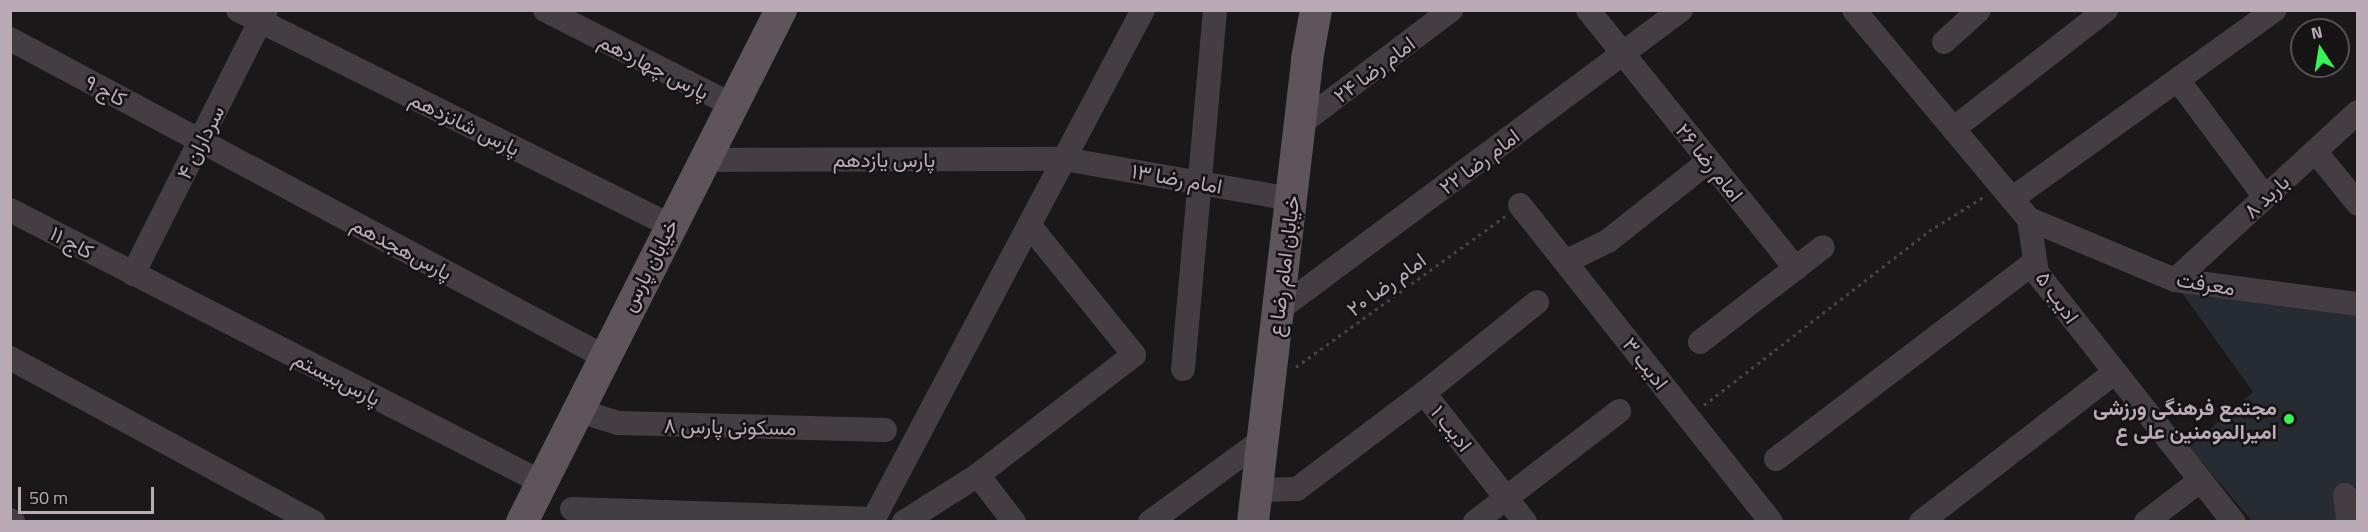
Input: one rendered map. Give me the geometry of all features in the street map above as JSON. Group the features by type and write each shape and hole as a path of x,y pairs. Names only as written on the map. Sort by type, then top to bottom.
{"main road":[{"name":"خیابان پارس","path":"522,522 603,356 781,10"},
{"name":"خیابان امام رضا ع","path":"1253,522 1299,125 1316,10"}],"street":[{"name":"پارس‌‌ شانزدهم","path":"238,10 263,16 670,225"},
{"name":"پارس‌‌ چهاردهم","path":"545,10 732,105"},
{"path":"572,509 873,520 1143,10"},
{"path":"1183,369 1215,10"},
{"name":"امام رضا ۲۶","path":"1588,10 1796,269"},
{"name":"امام رضا ۲۲","path":"1277,311 1681,10"},
{"name":"ادیب ۵","path":"1854,10 2029,219 2037,273 2234,522"},
{"path":"1953,129 2106,10"},
{"path":"2013,198 2275,10"},
{"name":"امام رضا ۲۴","path":"1299,125 1450,11"},
{"path":"1944,42 1980,11"},
{"name":"سرداران ۴","path":"133,274 263,16"},
{"name":"کاج ۹","path":"10,39 201,140"},
{"path":"2178,80 2265,197"},
{"name":"باربد ۸","path":"2175,280 2358,112"},
{"name":"پارس‌‌هجدهم","path":"201,140 603,356"},
{"path":"2315,151 2358,204"},
{"name":"پارس‌‌ یازدهم","path":"704,160 1064,159"},
{"name":"امام رضا ۱۳","path":"1064,159 1200,181 1290,199"},
{"path":"1567,261 1608,241 1709,160"},
{"name":"ادیب ۳","path":"1520,205 1567,261 1771,522"},
{"name":"کاج ۱۱","path":"10,210 133,274"},
{"name":"معرفت","path":"2029,219 2175,280 2358,304"},
{"path":"904,522 978,475 1134,355 1029,225"},
{"path":"1700,342 1823,247"},
{"path":"1776,459 2035,262"},
{"name":"پارس‌بیستم","path":"133,274 541,482"},
{"name":"ادیب ۱","path":"1525,522 1424,393 1537,302"},
{"path":"10,358 313,522"},
{"path":"1921,522 2115,372"},
{"path":"1256,490 1297,489 1424,393"},
{"name":"مسکونی پارس ۸","path":"576,410 618,423 885,430"},
{"path":"1475,522 1619,411"},
{"path":"1150,522 1262,440"},
{"path":"978,475 1014,522"},
{"path":"2146,522 2201,480"},
{"path":"2345,495 2349,522"}],"path":[{"path":"1689,417 1929,231 1989,193 2013,198"},
{"name":"امام رضا ۲۰","path":"1268,388 1520,205"}],"shaded area":[{"name":"مجتمع فرهنگی ورزشی امیرالمومنین علی ‌ع","path":"2180,290 2357,312 2357,521 2252,521 2189,447 2253,392"}],"place":[{"name":"مجتمع فرهنگی ورزشی امیرالمومنین علی ‌ع","path":"2289,419"}]}
